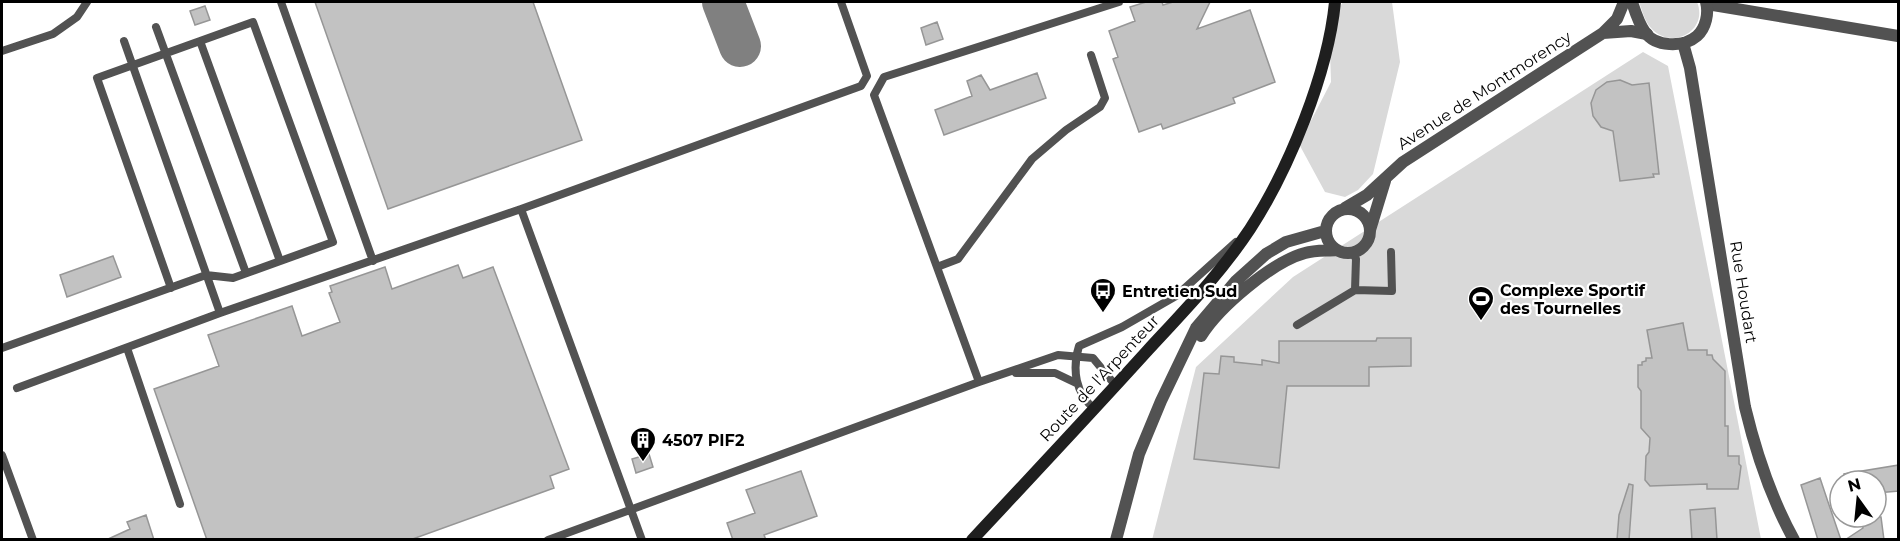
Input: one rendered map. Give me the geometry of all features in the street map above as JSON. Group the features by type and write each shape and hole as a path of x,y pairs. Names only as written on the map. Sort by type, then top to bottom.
{"main road":[{"name":"Route de l'Arpenteur","path":"972,540 1204,289 1250,230 1280,177 1304,122 1321,69 1335,2"}],"street":[{"name":"Avenue de Montmorency","path":"1345,208 1367,195 1403,162 1603,33 1617,19 1624,2"},
{"path":"1632,2 1647,34"},
{"path":"1683,44 1696,37 1705,24 1708,14 1707,3 1899,36"},
{"name":"Avenue de Montmorency","path":"1603,33 1631,31 1647,34 1662,43 1683,44"},
{"name":"Rue Houdart","path":"1683,44 1690,68 1745,407 1755,447 1768,483 1794,540"},
{"path":"1161,401 1205,330 1241,292 1278,264 1306,252 1337,250 1353,252 1365,246 1370,236 1386,177"},
{"path":"1337,250 1330,244 1325,231 1331,216 1338,211 1345,208 1361,213 1368,220 1370,231"},
{"path":"1116,540 1139,454 1161,401 1196,328 1236,281 1266,254 1286,242 1325,231"}],"lane":[{"path":"2,51 53,34 76,17 87,2"},
{"path":"281,2 373,261"},
{"path":"17,388 220,313 521,209 861,86 867,76 841,2"},
{"path":"979,382 873,95 884,77 1119,2"},
{"path":"2,348 171,288 206,275 233,278 333,242 253,22 97,78 171,288"},
{"path":"156,27 246,273"},
{"path":"124,41 220,313"},
{"path":"200,41 280,261"},
{"path":"937,267 958,259 1032,159 1066,130 1100,106 1105,98 1091,55"},
{"path":"521,209 642,540"},
{"path":"1095,409 1087,403 1076,384 1076,356 1079,346 1122,327 1176,296 1250,230"},
{"path":"1353,252 1356,259 1355,290"},
{"path":"1297,325 1355,290 1392,291 1391,252"},
{"path":"127,348 180,504"},
{"path":"548,540 979,382 1058,356 1093,358 1116,386"},
{"path":"1009,372 1055,373 1076,384"},
{"path":"2,455 33,540"}],"shaded area":[{"path":"1343,2 1392,2 1400,62 1373,174 1358,190 1345,197 1325,192 1299,144 1331,82 1330,51 1335,14"},
{"path":"1639,2 1697,2 1698,22 1693,29 1678,38 1659,35 1649,25"},
{"name":"Complexe Sportif des Tournelles","path":"1643,52 1668,66 1761,539 1152,540 1196,367 1293,277"}],"building":[{"path":"315,2 533,2 582,140 388,209"},
{"path":"1146,2 1162,2 1163,5 1173,2 1210,2 1197,29 1250,10 1275,82 1233,98 1235,103 1163,129 1161,124 1139,132 1113,59 1118,57 1109,31 1135,21 1130,7"},
{"path":"205,6 210,20 195,25 190,11"},
{"path":"937,22 943,39 926,45 921,28"},
{"path":"1037,73 1046,98 944,135 935,110 972,96 967,81 981,75 990,90"},
{"path":"1620,80 1632,85 1649,83 1659,174 1653,174 1654,177 1620,181 1613,131 1601,127 1593,116 1591,103 1596,90 1607,82"},
{"path":"113,256 121,277 67,297 60,275"},
{"path":"458,265 463,278 493,267 569,469 550,476 554,488 410,540 207,540 154,389 219,366 208,335 292,306 302,336 340,322 329,293 332,292 330,286 385,267 392,289"},
{"path":"1683,323 1688,350 1707,350 1707,355 1712,355 1725,371 1725,426 1728,426 1728,456 1739,456 1741,466 1738,489 1707,489 1707,484 1650,486 1645,480 1646,456 1649,452 1650,438 1641,428 1638,365 1642,365 1646,358 1652,358 1647,330"},
{"path":"1377,338 1411,338 1411,366 1369,367 1369,386 1287,386 1279,468 1194,459 1204,373 1219,374 1221,356 1234,357 1234,362 1262,365 1262,360 1279,363 1279,341 1376,341"},
{"name":"4507 PIF2","path":"649,454 653,467 636,473 632,459"},
{"path":"1899,465 1899,491 1888,492 1888,469 1875,469"},
{"path":"801,471 817,516 764,535 766,540 733,540 727,523 755,513 746,490"},
{"path":"1820,478 1828,502 1828,529 1837,529 1841,540 1818,540 1801,485"},
{"path":"1629,484 1633,485 1629,540 1617,540 1619,515"},
{"path":"1715,508 1717,540 1692,540 1690,510"},
{"path":"146,515 154,540 106,540 130,529 127,522"},
{"path":"1862,529 1883,529 1884,540 1845,540"}],"taxiway":[{"path":"723,2 740,46"}],"place":[{"name":"Entretien Sud","path":"1103,314"},
{"name":"Complexe Sportif des Tournelles","path":"1481,322"},
{"name":"4507 PIF2","path":"643,463"}]}
